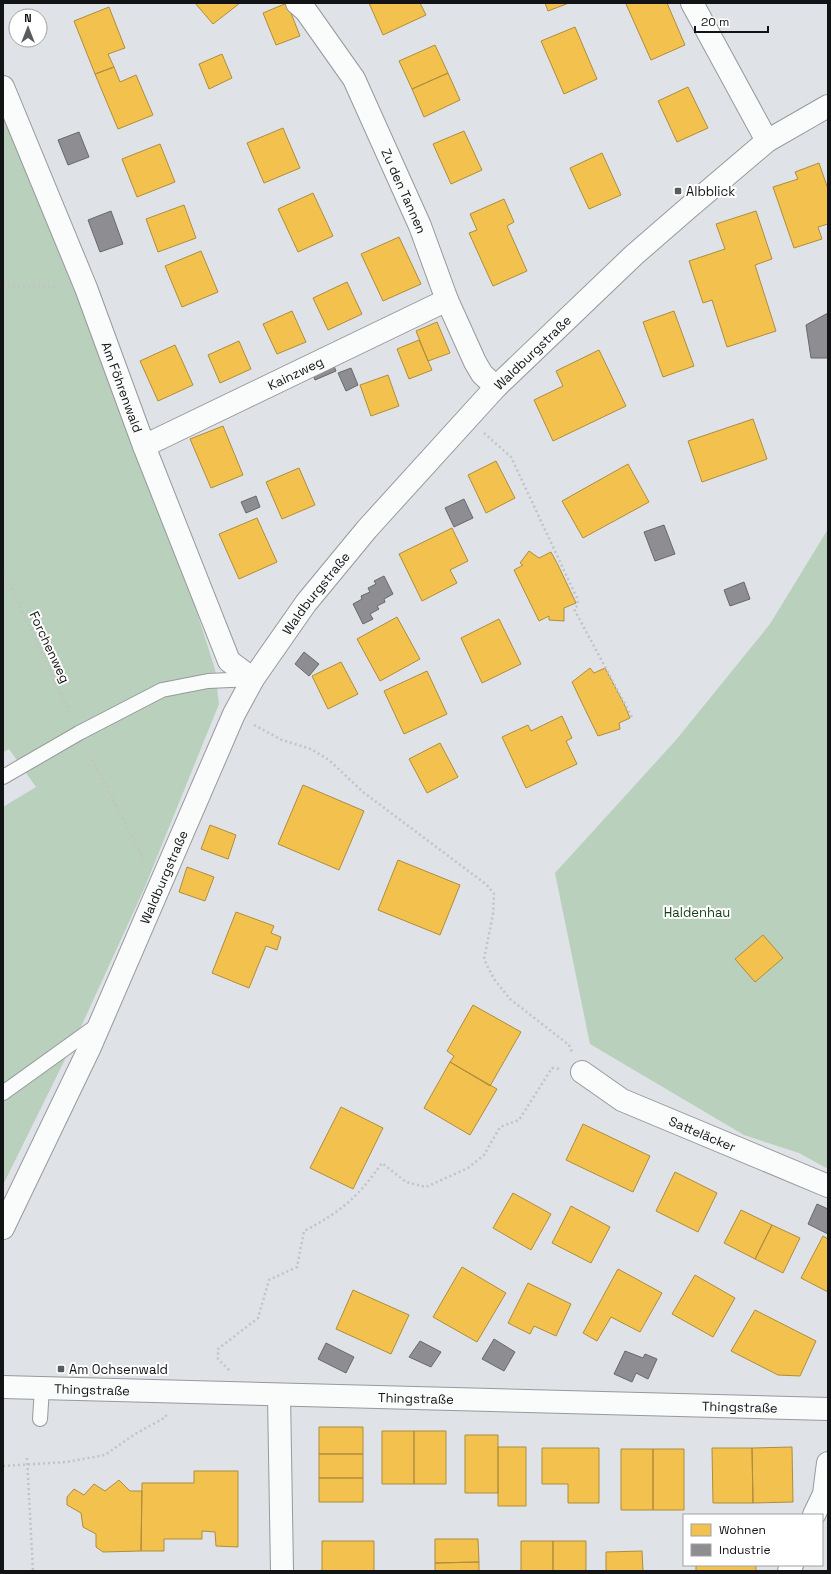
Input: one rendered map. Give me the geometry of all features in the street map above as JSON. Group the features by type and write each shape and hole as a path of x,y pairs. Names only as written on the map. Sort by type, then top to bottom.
{"street":[{"name":"Zu den Tannen","path":"297,3 306,11 354,79 420,226 447,300 474,362 482,374 496,387"},
{"path":"692,3 767,141"},
{"name":"Am Föhrenwald","path":"3,87 86,288 144,446 229,661 253,679"},
{"name":"Waldburgstraße","path":"3,1228 101,1022 234,714 253,679 306,603 367,529 496,387 634,255 767,141 828,106"},
{"name":"Kainzweg","path":"144,446 447,300"},
{"name":"Satteläcker","path":"582,1072 622,1100 828,1186"},
{"name":"Thingstraße","path":"3,1387 828,1409"},
{"path":"280,1395 282,1571"},
{"path":"814,1514 824,1494 828,1463"}],"lane":[{"path":"3,777 79,733 162,690 208,681 253,679"},
{"path":"3,1093 101,1022"},
{"path":"40,1419 42,1388"}],"path":[{"path":"3,286 86,288"},
{"path":"468,418 511,457 577,598 578,605 574,609 632,717"},
{"name":"Forchenweg","path":"3,570 79,733 159,889"},
{"path":"234,714 282,740 311,749 329,760 363,792 487,885 494,894 493,914 484,959 494,979 510,999 569,1045 582,1072"},
{"path":"228,1394 230,1370 218,1359 218,1350 231,1338 258,1318 269,1280 297,1267 304,1231 343,1208 367,1184 382,1163 406,1182 426,1187 468,1168 484,1155 500,1127 520,1120 552,1068 582,1072"},
{"path":"3,1466 66,1462 105,1455 135,1434 166,1417 167,1392"},
{"path":"27,1458 33,1571"}],"green space":[{"path":"3,87 144,446 215,669 219,704 144,889 80,1029 3,1185 3,807 36,787 9,749 3,752"},
{"name":"Haldenhau","path":"828,529 828,1169 799,1153 744,1135 590,1044 555,873 676,740 770,624"}],"building: Wohnen":[{"path":"195,3 240,3 213,24"},
{"path":"287,3 300,36 276,45 263,13"},
{"path":"369,3 420,3 426,15 383,35"},
{"path":"545,3 569,3 548,11"},
{"path":"667,3 685,45 651,60 626,4"},
{"path":"109,7 125,48 108,54 114,67 95,74 74,21"},
{"path":"575,27 597,79 564,94 541,41"},
{"path":"435,45 448,73 412,89 399,61"},
{"path":"222,54 232,78 209,89 199,64"},
{"path":"114,67 120,82 136,75 153,115 118,129 95,74"},
{"path":"448,73 460,100 424,117 412,89"},
{"path":"688,87 708,128 677,142 658,101"},
{"path":"283,128 300,168 264,183 247,143"},
{"path":"464,131 482,170 451,184 433,144"},
{"path":"160,144 175,182 137,197 122,159"},
{"path":"602,153 621,195 589,209 570,168"},
{"path":"819,163 828,189 828,224 818,227 822,239 794,248 773,187 798,179 795,172"},
{"path":"313,193 333,236 298,252 278,209"},
{"path":"504,199 514,222 507,226 527,271 493,286 469,233 477,230 470,214"},
{"path":"184,205 196,238 158,252 146,219"},
{"path":"756,211 772,259 755,265 776,331 727,347 712,300 703,303 689,261 725,249 716,224"},
{"path":"399,237 421,284 383,301 361,254"},
{"path":"201,251 218,292 182,307 165,266"},
{"path":"347,282 362,314 328,330 313,298"},
{"path":"292,311 306,342 277,354 263,324"},
{"path":"674,311 694,366 663,377 643,322"},
{"path":"437,322 450,353 428,361 416,331"},
{"path":"419,340 432,370 409,379 397,349"},
{"path":"239,341 251,369 220,383 208,355"},
{"path":"175,345 193,385 158,401 140,361"},
{"path":"599,350 626,406 553,441 534,400 563,386 556,371"},
{"path":"388,375 399,406 371,416 360,385"},
{"path":"753,419 767,459 702,482 688,441"},
{"path":"223,426 243,475 211,488 190,439"},
{"path":"496,461 515,498 486,513 468,475"},
{"path":"628,464 649,502 583,538 562,501"},
{"path":"299,468 315,505 282,519 266,482"},
{"path":"257,518 277,562 239,579 219,534"},
{"path":"452,528 468,561 450,570 457,583 422,601 399,554"},
{"path":"529,551 539,558 551,552 558,565 576,603 564,608 564,621 549,620 549,616 539,621 514,570 523,565 520,563"},
{"path":"397,617 420,659 380,681 357,639"},
{"path":"499,619 521,664 482,683 461,638"},
{"path":"341,662 358,694 328,709 312,676"},
{"path":"590,668 594,673 605,668 630,718 619,723 620,729 598,736 572,682"},
{"path":"427,671 447,714 404,734 384,691"},
{"path":"562,716 572,738 566,741 577,764 526,788 502,737 528,725 531,731"},
{"path":"440,743 458,777 427,793 409,759"},
{"path":"303,785 364,811 339,870 278,844"},
{"path":"210,825 236,835 228,859 201,849"},
{"path":"398,860 460,885 440,935 378,910"},
{"path":"187,867 214,877 205,901 179,892"},
{"path":"236,912 274,926 271,933 281,937 277,950 266,946 249,988 212,973"},
{"path":"763,935 783,958 755,982 735,959"},
{"path":"473,1005 521,1032 490,1086 450,1062 454,1056 447,1051"},
{"path":"450,1062 497,1089 470,1135 424,1108"},
{"path":"341,1107 383,1128 353,1189 310,1168"},
{"path":"583,1124 650,1156 633,1192 566,1160"},
{"path":"675,1172 717,1193 698,1232 656,1211"},
{"path":"513,1193 551,1214 531,1250 493,1228"},
{"path":"571,1206 610,1227 591,1263 552,1243"},
{"path":"741,1210 772,1225 755,1259 724,1243"},
{"path":"772,1225 800,1238 783,1273 755,1259"},
{"path":"823,1236 828,1239 828,1292 801,1278"},
{"path":"462,1267 506,1293 477,1342 433,1317"},
{"path":"618,1269 662,1293 640,1332 611,1317 597,1341 583,1333"},
{"path":"695,1275 735,1298 713,1337 672,1314"},
{"path":"528,1283 571,1304 556,1336 534,1326 530,1334 508,1323"},
{"path":"353,1290 409,1315 391,1354 336,1329"},
{"path":"755,1310 816,1341 800,1376 778,1375 731,1351"},
{"path":"319,1427 363,1427 363,1454 319,1454"},
{"path":"382,1431 414,1431 414,1484 382,1484"},
{"path":"414,1431 446,1431 446,1484 414,1484"},
{"path":"465,1435 498,1435 498,1493 465,1493"},
{"path":"498,1447 526,1447 526,1506 498,1506"},
{"path":"792,1447 793,1502 753,1503 752,1448"},
{"path":"542,1448 599,1448 599,1503 568,1503 568,1484 542,1484"},
{"path":"712,1448 752,1448 753,1503 713,1503"},
{"path":"621,1449 653,1449 653,1510 621,1510"},
{"path":"653,1449 684,1449 684,1510 653,1510"},
{"path":"319,1454 363,1454 363,1478 319,1478"},
{"path":"194,1471 238,1471 238,1547 216,1546 215,1532 202,1531 202,1539 164,1539 164,1551 141,1551 142,1483 194,1483"},
{"path":"319,1478 363,1478 363,1502 319,1502"},
{"path":"119,1480 130,1491 142,1491 141,1551 103,1552 96,1547 96,1534 83,1527 81,1513 67,1505 67,1497 74,1489 84,1495 94,1484 105,1491"},
{"path":"435,1539 478,1539 479,1562 435,1563"},
{"path":"322,1541 374,1541 374,1571 322,1571"},
{"path":"521,1541 553,1541 553,1571 521,1571"},
{"path":"553,1541 586,1541 586,1571 553,1571"},
{"path":"642,1551 643,1571 606,1571 606,1552"},
{"path":"479,1562 479,1571 435,1571 435,1563"},
{"path":"696,1566 756,1566 756,1571 696,1571"}],"building: Industrie":[{"path":"79,132 89,157 68,165 58,140"},
{"path":"111,211 123,244 100,252 88,220"},
{"path":"828,313 828,358 811,358 806,325"},
{"path":"331,359 336,371 315,380 310,368"},
{"path":"351,368 358,385 346,391 338,373"},
{"path":"256,496 260,507 246,513 241,502"},
{"path":"464,499 473,518 454,527 445,508"},
{"path":"664,525 675,554 655,561 644,532"},
{"path":"384,576 393,594 384,599 385,602 377,606 379,609 370,614 373,619 363,624 353,604 362,599 361,596 370,592 368,588 376,584 374,581"},
{"path":"744,582 750,599 730,606 724,590"},
{"path":"304,652 319,664 309,676 295,664"},
{"path":"817,1204 828,1209 828,1234 808,1224"},
{"path":"494,1339 515,1352 504,1371 482,1359"},
{"path":"420,1341 441,1352 431,1367 409,1357"},
{"path":"326,1343 354,1357 346,1373 318,1359"},
{"path":"625,1351 643,1358 645,1354 657,1359 648,1379 636,1373 632,1382 614,1374"}],"place":[{"name":"Albblick","path":"678,191"},
{"name":"Am Ochsenwald","path":"61,1369"}]}
